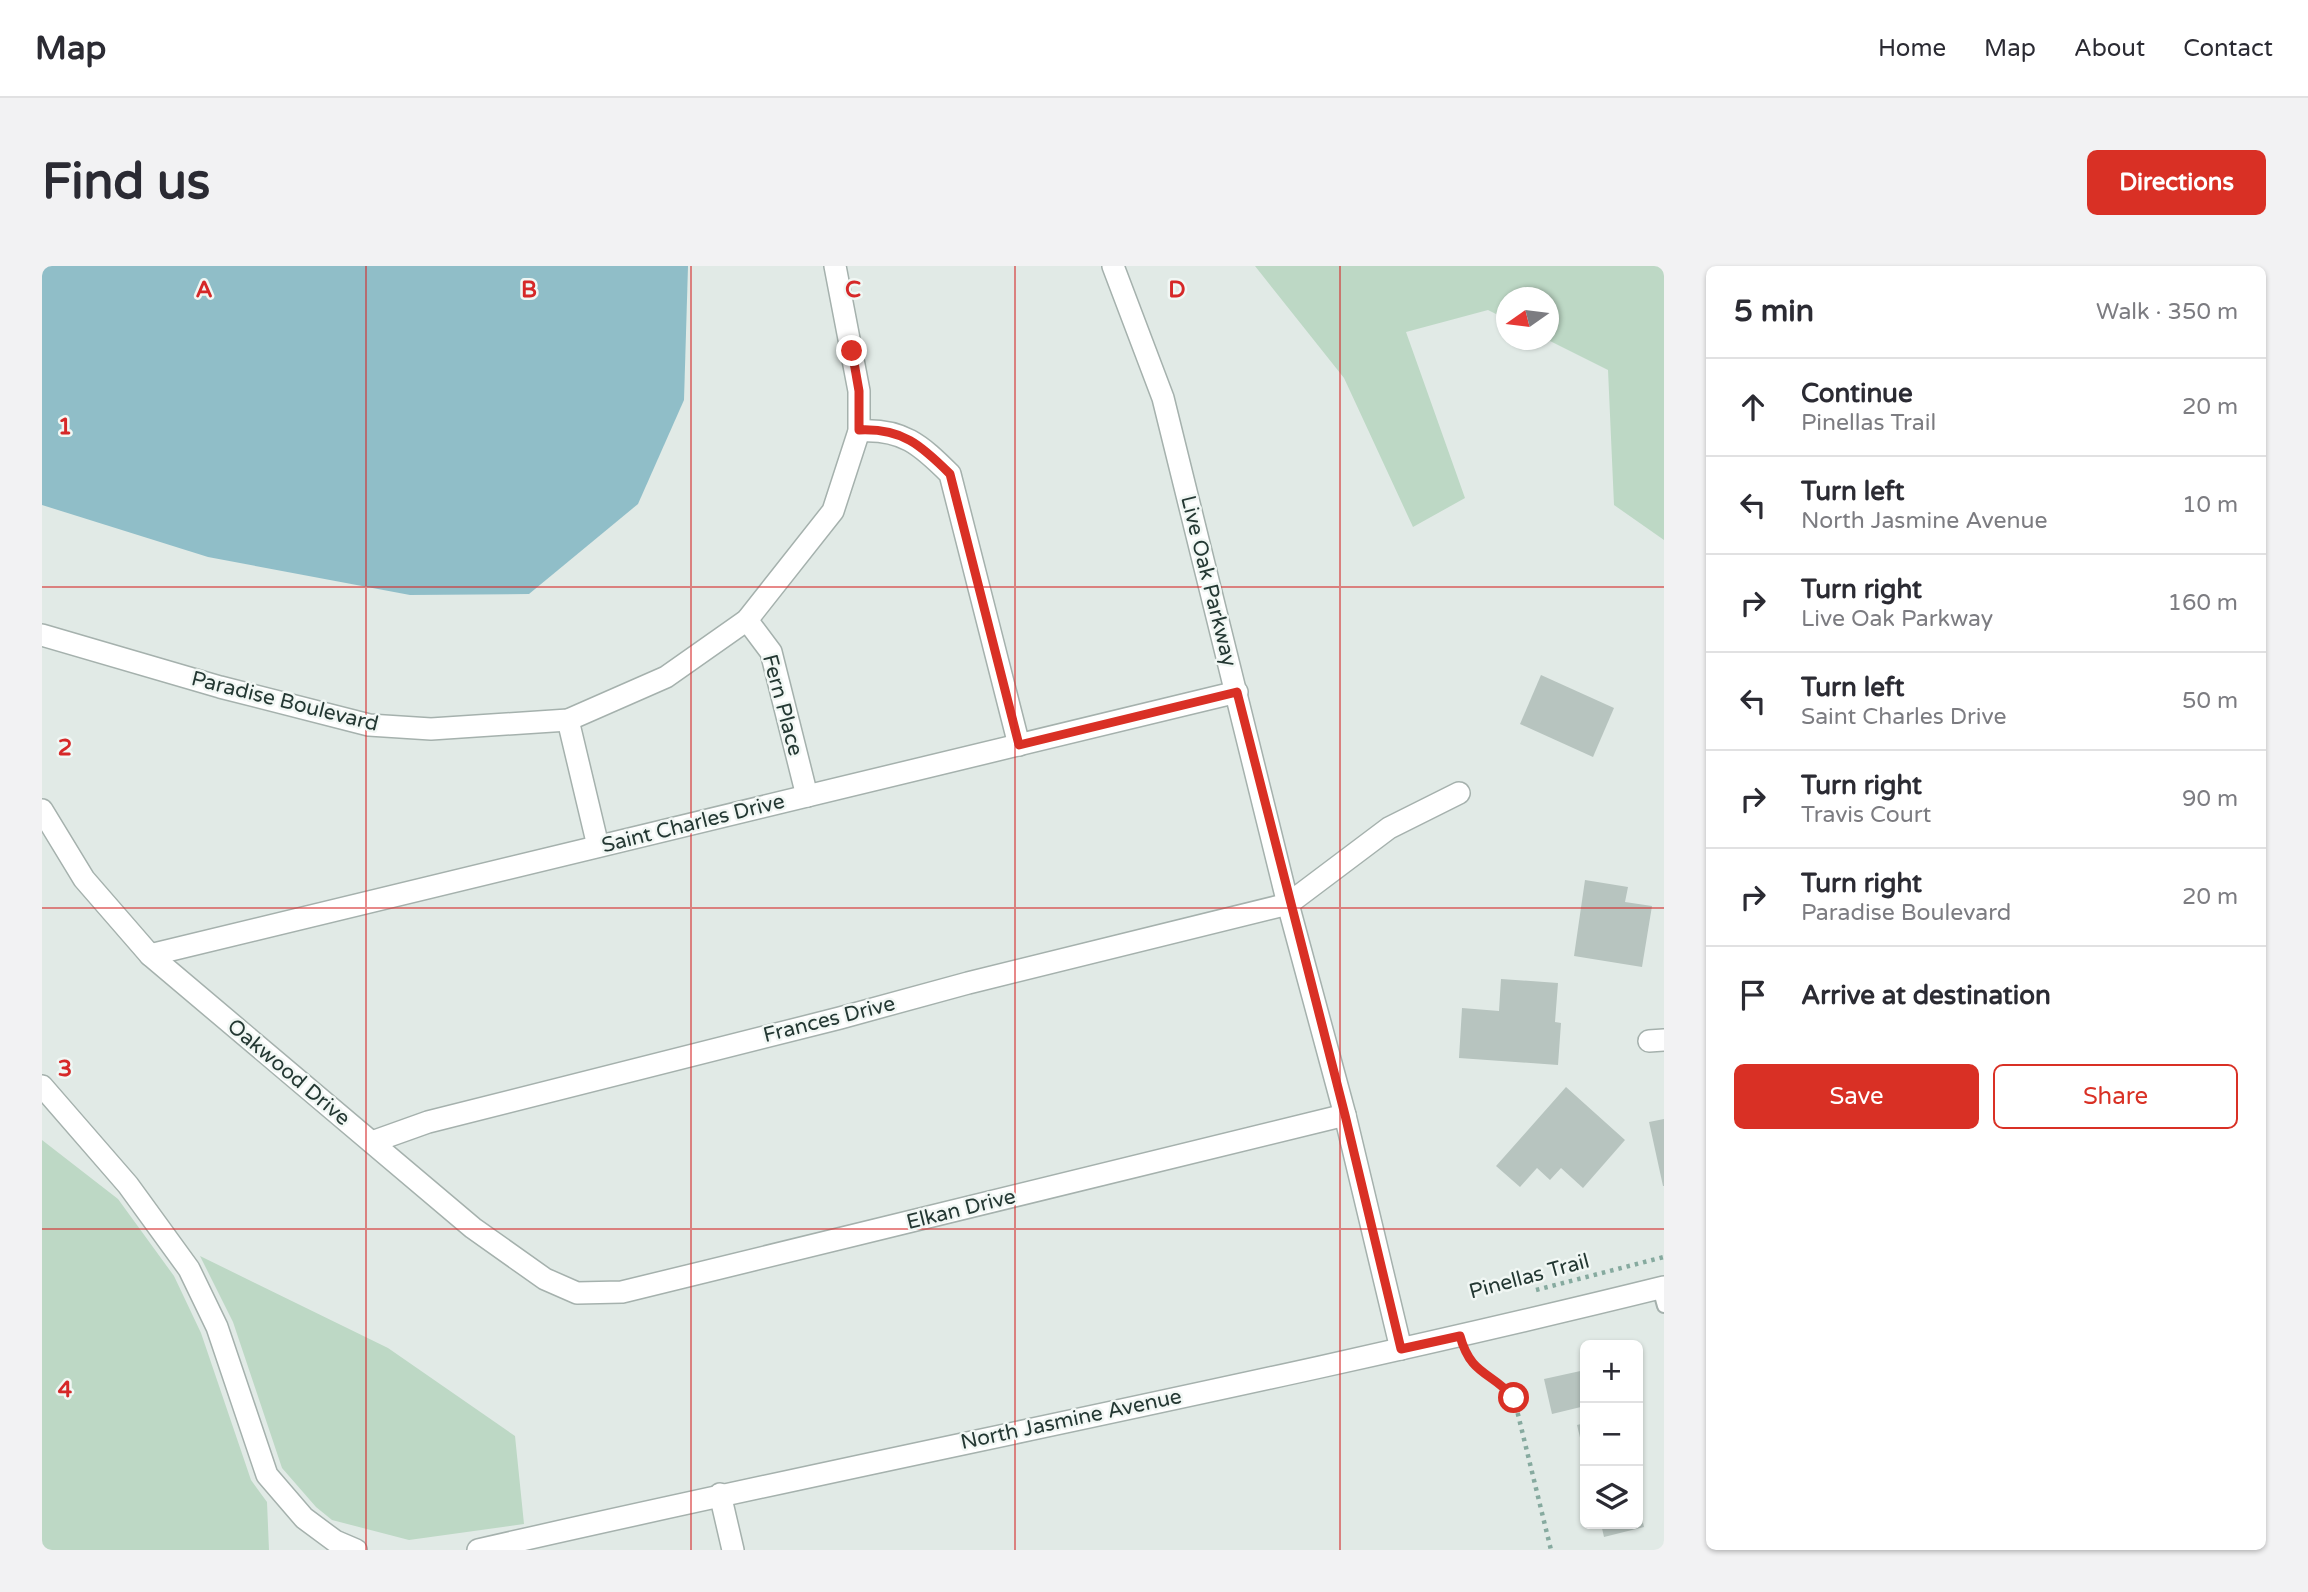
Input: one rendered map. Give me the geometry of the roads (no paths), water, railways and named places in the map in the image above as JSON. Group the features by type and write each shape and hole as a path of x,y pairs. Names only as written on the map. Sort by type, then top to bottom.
{"street":[{"name":"Paradise Boulevard","path":"42,635 220,687 369,725 431,729 568,720 666,677 747,620 833,510 859,430 859,391 835,266"},
{"name":"Live Oak Parkway","path":"1113,266 1163,398 1289,904 1345,1115 1401,1349"},
{"path":"859,430 882,429 901,435 927,451 950,474 1019,745"},
{"name":"Fern Place","path":"747,620 771,652 807,796"},
{"name":"Saint Charles Drive","path":"150,955 1237,692"},
{"path":"568,720 598,846"},
{"path":"1289,904 1389,828 1460,793"},
{"name":"Oakwood Drive","path":"42,810 83,879 150,955 473,1228 545,1279 577,1293"},
{"name":"Frances Drive","path":"372,1142 469,1111 1289,904"},
{"path":"42,1086 128,1185 189,1269 217,1327 267,1475 304,1518 335,1541 356,1550"},
{"name":"Elkan Drive","path":"577,1293 622,1292 1345,1115"},
{"name":"North Jasmine Avenue","path":"478,1550 720,1494 1662,1293"},
{"path":"720,1494 733,1550"}],"water":[{"path":"42,266 688,266 684,400 638,504 529,594 410,595 208,557 42,505"}]}
